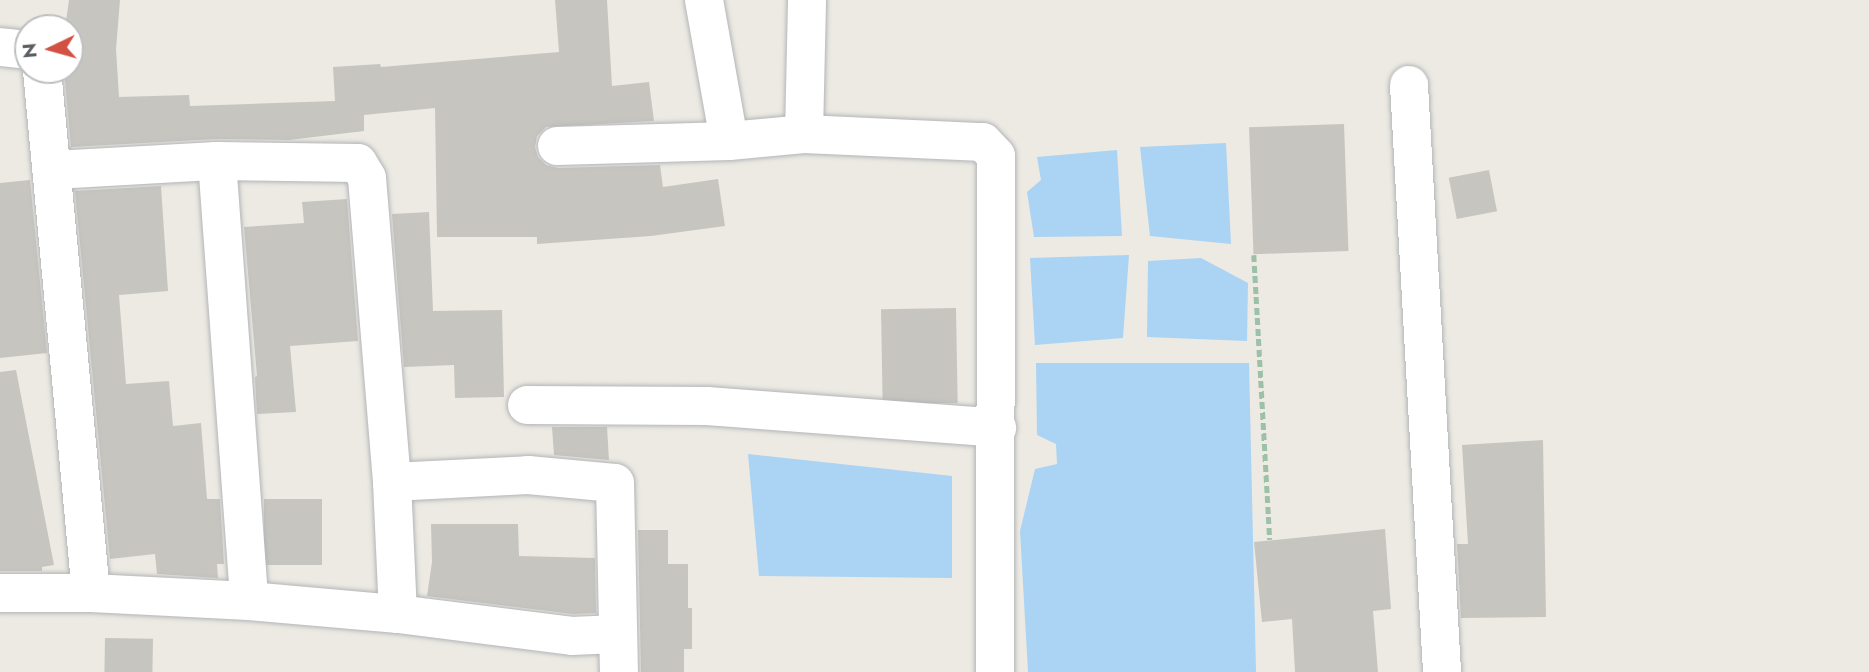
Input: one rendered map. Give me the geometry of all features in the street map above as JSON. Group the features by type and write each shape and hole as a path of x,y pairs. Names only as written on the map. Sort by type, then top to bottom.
{"street":[{"path":"704,0 729,141"},
{"path":"804,134 807,0"},
{"path":"44,84 54,170 90,593"},
{"path":"1409,85 1442,672"},
{"path":"557,146 729,141 804,134 983,142 996,156 995,672"},
{"path":"54,170 217,161 358,163 367,178 392,482 398,614"},
{"path":"217,161 249,601"},
{"path":"527,405 707,406 997,428"},
{"path":"392,482 528,475 615,483 619,672"},
{"path":"0,593 90,593 249,601 398,614 572,636 617,634"}],"path":[{"path":"1254,255 1270,540"}],"water":[{"path":"1226,143 1231,244 1150,236 1140,147"},
{"path":"1117,150 1122,236 1034,237 1027,192 1041,180 1037,157"},
{"path":"1129,255 1123,338 1035,345 1030,258"},
{"path":"1201,258 1248,283 1247,341 1147,337 1148,261"},
{"path":"1036,363 1249,363 1256,672 1028,672 1020,531 1035,469 1057,464 1056,444 1037,435"},
{"path":"748,454 952,476 952,578 759,576"}],"building":[{"path":"69,0 120,0 116,49 119,97 189,95 190,106 335,101 333,67 380,64 381,67 559,52 555,0 607,0 612,86 649,82 654,121 546,127 537,136 535,147 538,157 546,165 558,168 660,165 663,187 718,179 725,226 651,236 537,244 537,237 437,237 435,108 364,115 364,131 289,140 216,139 71,147 65,84 84,84 84,14 67,14"},
{"path":"1344,124 1348,251 1253,254 1249,127"},
{"path":"1489,170 1497,211 1457,219 1449,178"},
{"path":"30,180 47,353 0,358 0,183"},
{"path":"161,186 168,291 119,295 126,384 169,381 173,426 201,423 207,499 220,499 224,564 217,564 218,578 157,574 155,554 110,559 75,191"},
{"path":"347,199 358,341 290,346 296,412 257,414 257,376 244,227 304,223 302,202"},
{"path":"429,212 433,311 502,310 504,397 455,398 454,365 404,367 392,214"},
{"path":"956,308 958,403 883,404 881,309"},
{"path":"16,370 54,565 42,567 42,571 0,571 0,372"},
{"path":"552,427 607,427 609,460 554,455"},
{"path":"1543,440 1546,617 1461,618 1457,544 1468,544 1462,445"},
{"path":"264,499 322,499 322,565 264,565"},
{"path":"431,524 518,524 519,556 595,558 596,613 573,614 427,596 432,562"},
{"path":"1385,529 1391,609 1373,611 1378,672 1295,672 1292,619 1262,622 1254,542"},
{"path":"638,530 668,530 668,564 688,564 692,649 684,649 684,672 641,672"},
{"path":"105,638 153,639 152,672 104,672"}]}
